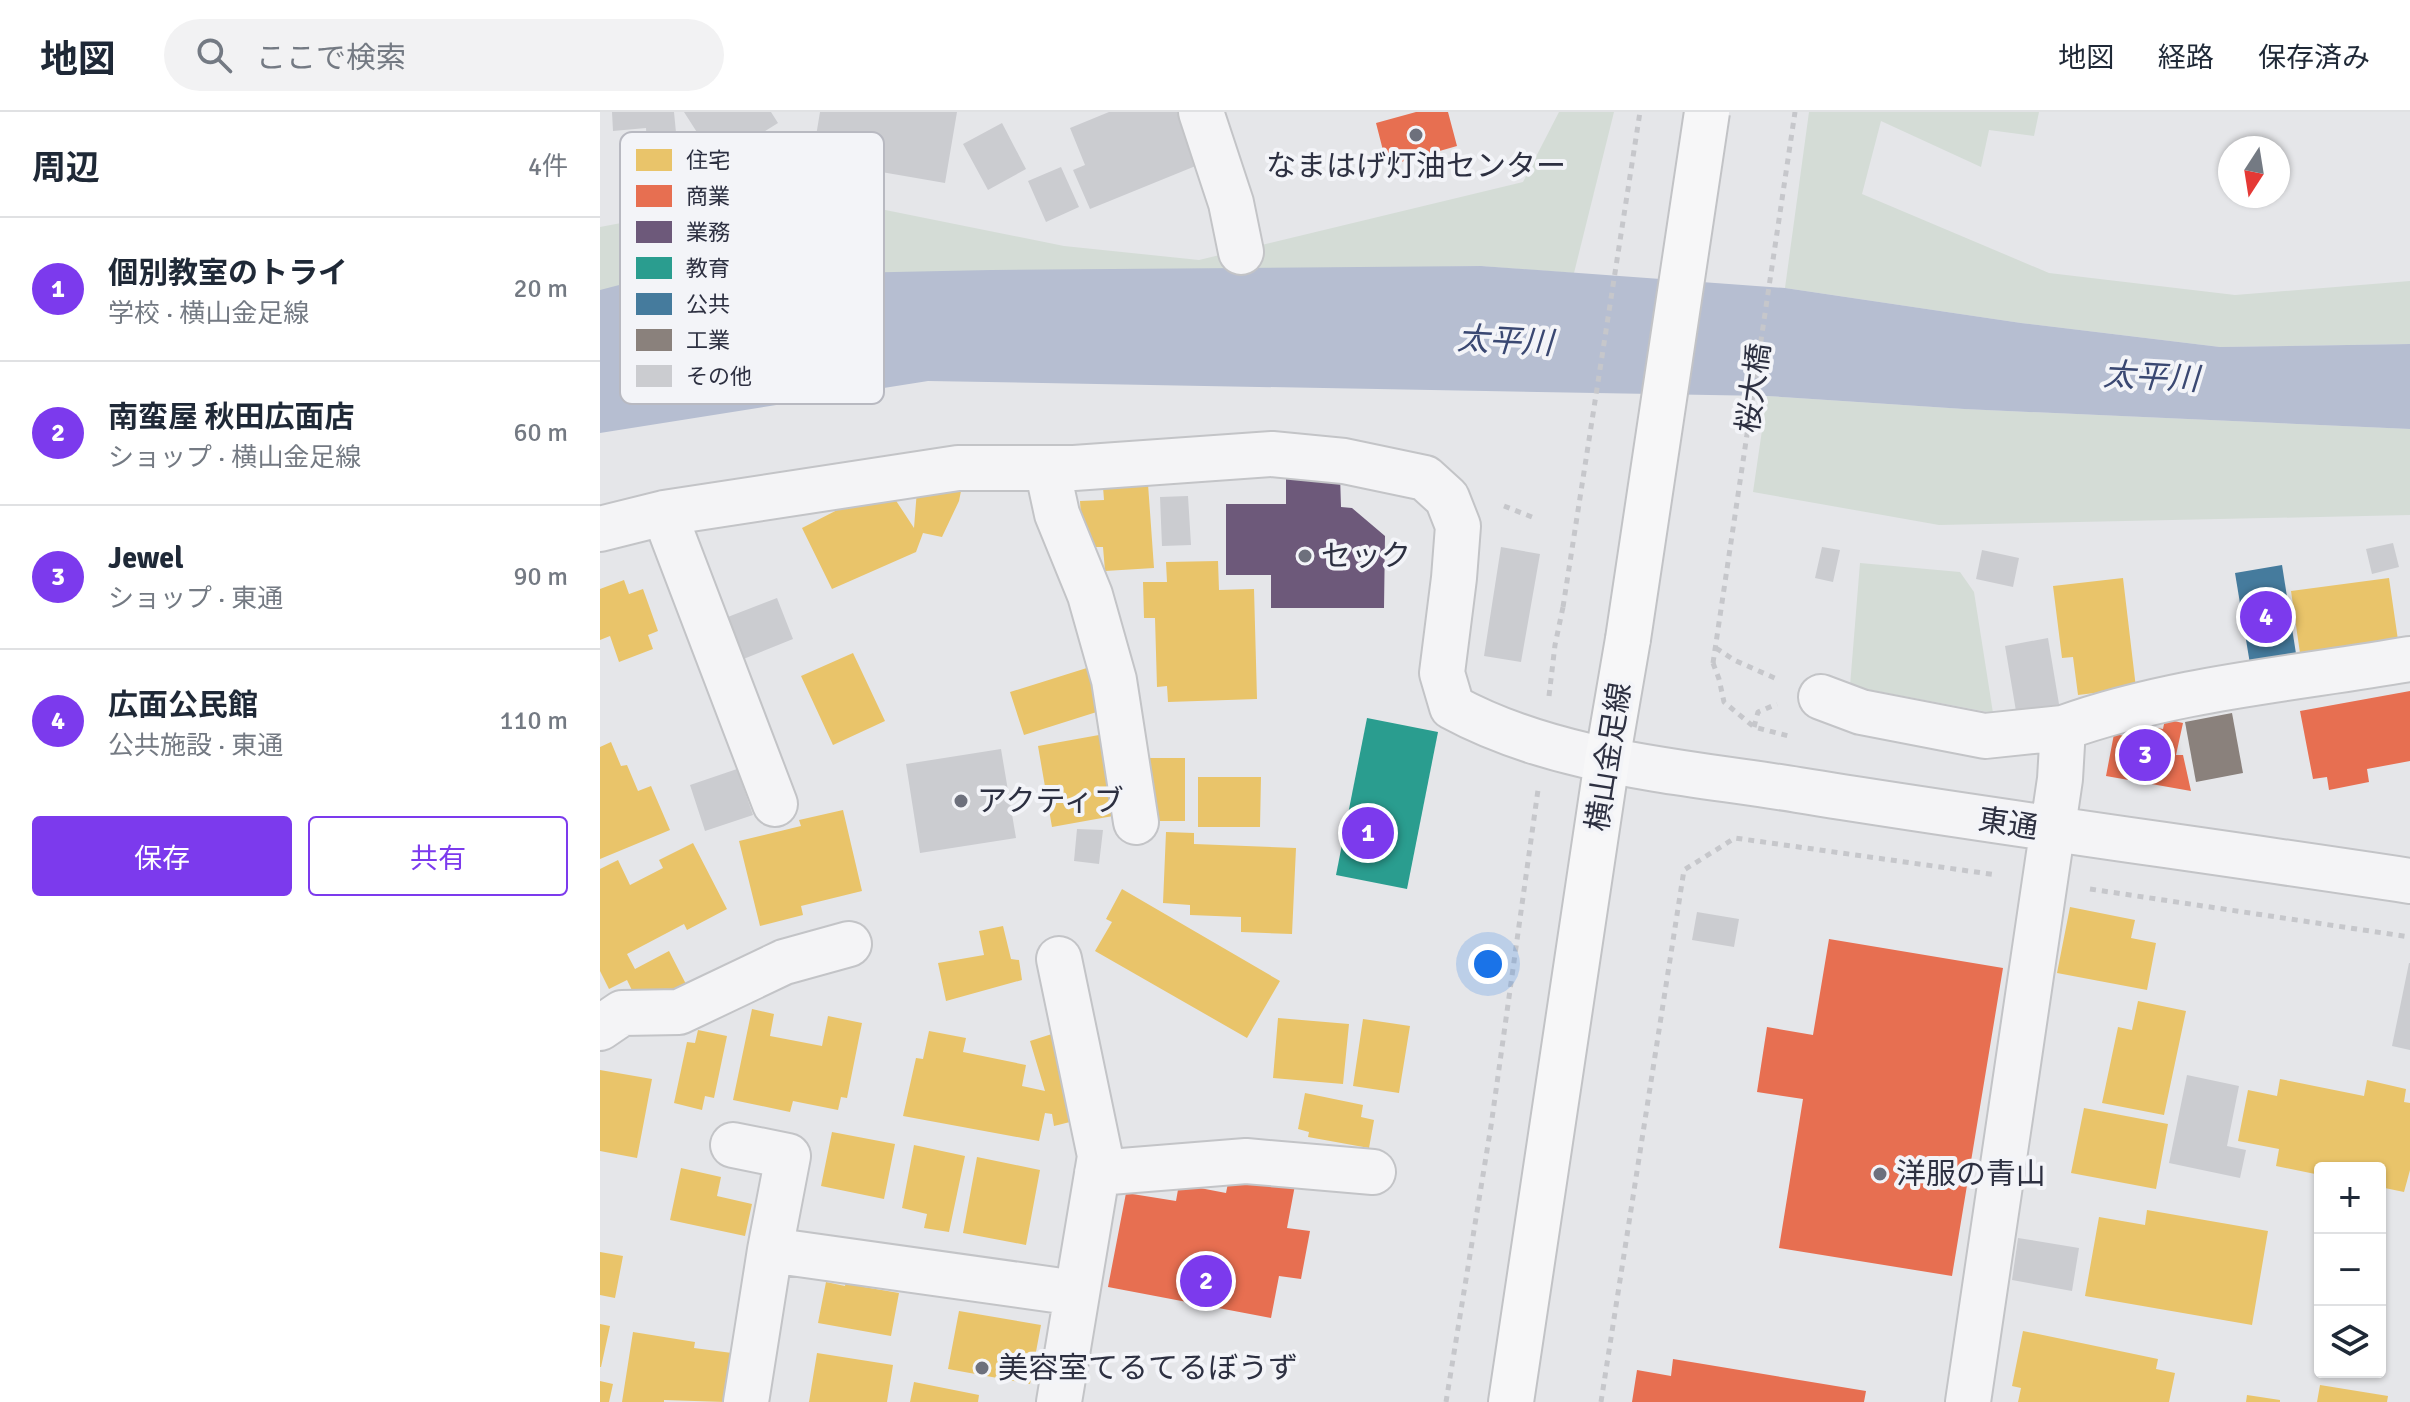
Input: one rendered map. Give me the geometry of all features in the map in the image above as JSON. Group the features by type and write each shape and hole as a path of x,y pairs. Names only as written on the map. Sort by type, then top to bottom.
{"main road":[{"name":"横山金足線","path":"1511,1402 1707,112"}],"street":[{"path":"1201,112 1231,203 1241,252"},
{"name":"東通","path":"1047,468 1272,454 1344,461 1425,478 1447,498 1458,526 1442,673 1452,707 1488,727 1544,744 1607,761 2051,830 2410,881"},
{"path":"600,529 664,513 958,468 1047,468 1057,514 1090,595 1114,680 1136,822"},
{"path":"664,513 775,804"},
{"path":"1821,697 1861,712 1985,736 2063,728 2104,714 2207,690 2410,659"},
{"path":"1968,1402 2060,779 2063,728"},
{"path":"600,1028 622,1013 679,1012 784,962 849,944"},
{"path":"1059,959 1100,1156 1059,1402"},
{"path":"733,1145 788,1156 746,1402"},
{"path":"1097,1173 1246,1161 1373,1172"},
{"path":"770,1250 1076,1293"}],"path":[{"path":"1446,1402 1491,1126 1555,645 1640,112"},
{"name":"桜大橋","path":"1713,663 1795,112"},
{"path":"1716,648 1734,660 1821,697"},
{"path":"1601,1402 1684,870 1735,838 2410,937"}],"shaded area":[{"path":"1559,112 1614,112 1574,273 1481,266 884,282 884,210 1064,246 1199,260 1523,182"},
{"path":"1809,112 2039,112 2034,136 1989,130 1981,167 1881,121 1862,194 2049,273 2235,295 2410,281 2410,344 2220,347 2021,323 1785,288"},
{"path":"620,223 620,289 600,290 600,227"},
{"path":"1767,396 1964,409 2410,429 2410,515 1939,525 1753,492"},
{"path":"1860,563 1960,572 1974,592 1993,713 1850,686"}],"water":[{"name":"太平川","path":"1481,266 1785,288 2021,323 2220,347 2410,344 2410,429 1964,409 1767,396 928,381 884,388 884,272"},
{"path":"620,285 620,404 783,404 600,433 600,290"}],"building: 住宅":[{"path":"1148,484 1154,568 1105,571 1103,547 1083,547 1080,501 1104,500 1103,487"},
{"path":"889,490 914,528 917,490 961,491 942,537 923,533 916,552 832,589 802,528 851,503"},
{"path":"1218,561 1219,590 1254,589 1257,699 1168,702 1167,686 1157,687 1155,618 1144,618 1143,582 1167,582 1166,562"},
{"path":"2123,578 2136,688 2078,695 2073,657 2062,658 2053,586"},
{"path":"2389,578 2399,647 2301,660 2291,591"},
{"path":"624,580 629,594 643,589 658,631 648,635 653,649 619,662 610,636 600,640 600,589"},
{"path":"853,653 885,721 833,745 801,676"},
{"path":"1090,667 1103,710 1024,735 1010,692"},
{"path":"1099,735 1113,816 1052,827 1038,746"},
{"path":"611,742 621,766 627,765 638,791 651,786 670,830 600,859 600,747"},
{"path":"1142,758 1185,758 1185,821 1142,821"},
{"path":"1198,777 1261,777 1260,827 1198,827"},
{"path":"843,810 862,891 801,906 803,915 760,926 739,841 801,826 799,820"},
{"path":"1166,832 1194,833 1194,844 1296,848 1292,934 1241,932 1241,917 1190,915 1190,905 1163,903"},
{"path":"693,843 727,909 687,930 684,924 627,954 635,969 669,951 687,986 641,1009 627,980 609,989 600,971 600,869 618,860 630,885 663,868 659,860"},
{"path":"1122,889 1280,981 1247,1038 1095,951 1112,922 1106,919"},
{"path":"2070,907 2135,920 2131,938 2156,943 2147,990 2057,973"},
{"path":"1003,926 1011,959 1019,960 1022,980 946,1001 938,963 984,955 979,931"},
{"path":"2138,1001 2186,1011 2164,1115 2102,1103 2118,1027 2132,1030"},
{"path":"752,1009 774,1014 770,1036 822,1046 828,1016 862,1023 847,1098 841,1097 838,1110 793,1101 790,1112 733,1100"},
{"path":"1278,1018 1349,1024 1343,1084 1273,1078"},
{"path":"1363,1019 1410,1026 1399,1093 1353,1086"},
{"path":"698,1030 727,1036 714,1098 705,1096 702,1110 674,1103 687,1042 695,1043"},
{"path":"929,1031 966,1038 963,1052 1026,1065 1022,1086 1045,1091 1030,1041 1055,1033 1078,1120 1054,1126 1052,1114 1045,1113 1039,1141 903,1116 916,1058 923,1059"},
{"path":"600,1070 652,1079 637,1158 600,1151"},
{"path":"2280,1079 2364,1096 2367,1080 2406,1089 2404,1102 2410,1103 2410,1170 2404,1192 2386,1188 2386,1162 2314,1162 2314,1174 2276,1166 2279,1149 2238,1141 2248,1090 2277,1096"},
{"path":"1305,1093 1363,1105 1361,1117 1374,1120 1369,1148 1308,1137 1309,1132 1298,1129"},
{"path":"2084,1108 2168,1124 2156,1189 2071,1173"},
{"path":"832,1132 895,1144 884,1199 821,1186"},
{"path":"914,1145 965,1156 949,1232 924,1228 927,1214 902,1208"},
{"path":"977,1157 1040,1170 1026,1245 963,1233"},
{"path":"681,1168 721,1177 717,1196 752,1204 745,1236 670,1220"},
{"path":"2147,1210 2268,1231 2252,1325 2085,1296 2099,1217 2145,1225"},
{"path":"600,1252 623,1256 615,1298 600,1295"},
{"path":"847,1276 865,1279 864,1287 899,1293 891,1336 818,1323 826,1282 845,1286"},
{"path":"959,1311 1041,1325 1030,1384 948,1369"},
{"path":"600,1324 610,1326 601,1367 600,1367"},
{"path":"2023,1331 2158,1359 2156,1369 2175,1373 2169,1402 2018,1402 2021,1388 2012,1386"},
{"path":"633,1332 695,1342 694,1348 732,1353 725,1402 622,1402"},
{"path":"817,1353 893,1365 887,1402 809,1402"},
{"path":"600,1381 613,1384 609,1402 600,1402"},
{"path":"914,1382 979,1395 978,1402 910,1402"},
{"path":"2320,1385 2388,1396 2387,1402 2317,1402"},
{"path":"2247,1395 2280,1400 2280,1402 2246,1402"}],"building: 商業":[{"name":"なまはげ灯油センター","path":"1416,112 1448,112 1457,146 1387,166 1376,123"},
{"path":"2410,691 2410,761 2367,769 2369,782 2329,790 2327,777 2313,779 2300,711"},
{"path":"2165,719 2183,723 2176,755 2183,755 2191,791 2106,776 2114,734 2125,736 2127,723 2163,729"},
{"name":"洋服の青山","path":"1829,939 2003,968 1952,1276 1779,1248 1803,1099 1757,1092 1767,1027 1813,1035"},
{"path":"1230,1173 1295,1185 1287,1228 1310,1231 1301,1279 1279,1276 1271,1318 1108,1287 1126,1193 1176,1201 1179,1184 1226,1193"},
{"path":"1673,1359 1866,1391 1864,1402 1632,1402 1637,1370 1671,1376"}],"building: 業務":[{"name":"セック","path":"1286,475 1340,475 1341,507 1352,508 1385,536 1384,608 1271,608 1271,575 1226,575 1226,504 1286,504"}],"building: 教育":[{"path":"1367,718 1438,732 1407,889 1336,875"}],"building: 公共":[{"path":"2282,565 2297,660 2250,664 2235,573"}],"building: 工業":[{"path":"2232,713 2243,773 2196,782 2185,722"}],"building: その他":[{"path":"612,112 674,112 676,132 646,132 646,128 613,131"},
{"path":"684,112 771,112 778,123 764,132 697,132"},
{"path":"820,112 957,112 945,183 884,172 884,132 817,132"},
{"path":"1109,112 1177,112 1198,165 1090,209 1073,170 1085,165 1070,128"},
{"path":"1002,123 1026,169 988,190 963,144"},
{"path":"1061,167 1079,207 1046,222 1028,181"},
{"path":"1188,496 1191,545 1162,546 1160,497"},
{"path":"2393,543 2399,567 2372,574 2366,549"},
{"path":"1501,547 1540,554 1521,662 1484,656"},
{"path":"1822,547 1840,550 1833,582 1815,578"},
{"path":"1982,550 2019,558 2013,587 1976,579"},
{"path":"777,598 793,639 736,662 720,620"},
{"path":"2048,638 2060,710 2017,717 2005,646"},
{"name":"アクティブ","path":"1001,749 1016,838 920,853 906,764"},
{"path":"737,769 753,815 705,831 690,785"},
{"path":"1077,829 1103,830 1099,864 1074,861"},
{"path":"1697,912 1739,919 1734,947 1692,940"},
{"path":"2410,963 2410,1050 2392,1046"},
{"path":"2187,1075 2239,1086 2227,1146 2246,1150 2240,1178 2169,1163"},
{"path":"2018,1238 2079,1248 2072,1291 2012,1280"}],"place":[{"name":"なまはげ灯油センター","path":"1416,135"},
{"name":"セック","path":"1305,556"},
{"name":"広面公民館","path":"2266,617"},
{"name":"Jewel","path":"2145,755"},
{"name":"アクティブ","path":"961,801"},
{"name":"個別教室のトライ","path":"1368,833"},
{"name":"洋服の青山","path":"1880,1174"},
{"name":"南蛮屋 秋田広面店","path":"1206,1281"},
{"name":"美容室てるてるぼうず","path":"982,1368"}]}
